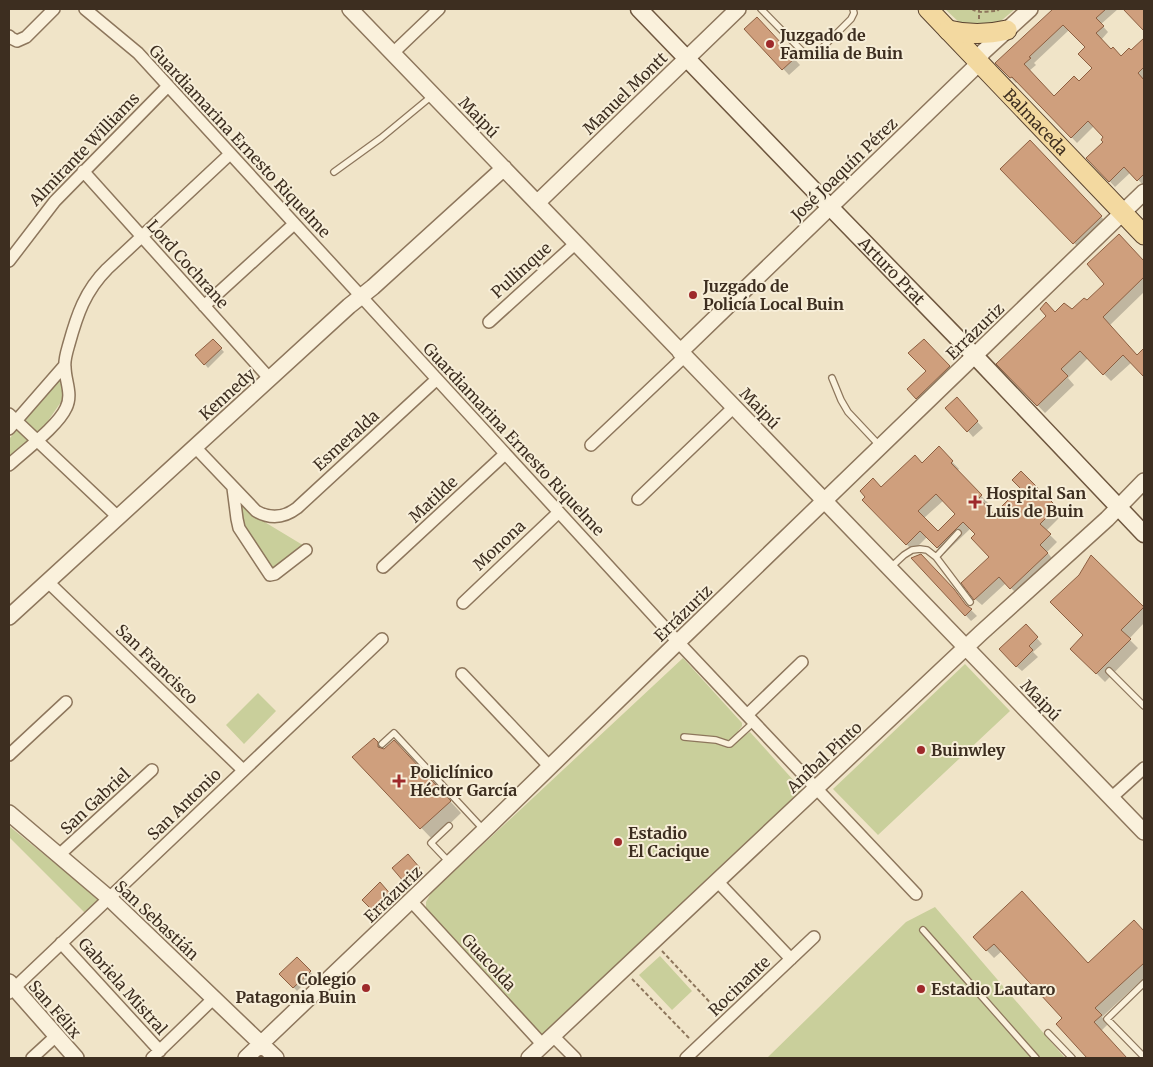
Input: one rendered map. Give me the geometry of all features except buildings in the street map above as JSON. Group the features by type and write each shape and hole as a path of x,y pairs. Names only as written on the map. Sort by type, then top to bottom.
{"main road":[{"name":"Arturo Prat","path":"639,9 975,356 1144,534"},
{"name":"Balmaceda","path":"928,9 1144,235"},
{"path":"948,30 968,34 988,34 1007,30"}],"street":[{"path":"9,36 17,40 26,37 54,9"},
{"name":"Guardiamarina Ernesto Riquelme","path":"85,9 138,53 678,642 916,894"},
{"name":"Maipú","path":"350,9 1144,832"},
{"path":"392,53 439,9"},
{"name":"Manuel Montt","path":"537,203 738,9"},
{"name":"José Joaquín Pérez","path":"683,354 972,69 983,52 1030,9"},
{"name":"Almirante Williams","path":"9,261 55,201 168,86"},
{"path":"9,465 60,418 67,406 70,394 64,366 72,333 86,295 99,278 230,154"},
{"name":"Kennedy","path":"9,617 504,168"},
{"name":"Lord Cochrane","path":"83,171 270,379"},
{"name":"Kennedy","path":"471,198 494,187 519,184"},
{"name":"Errázuriz","path":"246,1058 450,864 1144,192"},
{"path":"204,306 294,224"},
{"name":"Pullinque","path":"488,322 576,243"},
{"path":"591,445 683,354"},
{"path":"64,366 11,421 37,440 118,517"},
{"name":"Esmeralda","path":"233,488 261,514 274,517 286,515 297,508 437,379"},
{"path":"638,499 734,407"},
{"path":"195,447 233,488 239,528 270,574 275,574 306,550"},
{"name":"Matilde","path":"382,567 505,454"},
{"name":"Aníbal Pinto","path":"529,1058 966,648 1107,519 1144,481"},
{"name":"Monona","path":"463,602 559,512"},
{"name":"San Francisco","path":"48,582 244,770"},
{"name":"San Antonio","path":"10,988 109,898 382,638"},
{"path":"750,718 802,662"},
{"path":"462,674 550,767"},
{"path":"9,755 66,702"},
{"path":"1112,798 1144,768"},
{"name":"San Gabriel","path":"60,856 152,770"},
{"name":"San Sebastián","path":"9,813 109,898 276,1058"},
{"path":"718,881 791,959"},
{"name":"Guacolda","path":"411,901 548,1040 575,1058"},
{"name":"Rocinante","path":"686,1058 814,937"},
{"name":"Gabriela Mistral","path":"61,943 156,1054"},
{"name":"San Félix","path":"10,988 76,1058"},
{"path":"156,1054 214,998"},
{"path":"32,1058 56,1036"}],"lane":[{"path":"761,9 804,54 811,57 851,19 854,13 853,9"},
{"path":"334,172 381,138 433,95"},
{"path":"832,378 848,412 881,446"},
{"path":"936,557 958,533"},
{"path":"890,569 904,555 916,549 927,550 936,557 970,602"},
{"path":"1110,671 1144,706"},
{"path":"684,737 716,740 730,744 750,718"},
{"path":"382,744 394,733 484,831"},
{"path":"450,826 431,842 450,864"},
{"path":"923,930 1036,1058"},
{"path":"1144,983 1107,1019 1144,1057"},
{"path":"1048,1034 1072,1058"}],"path":[{"path":"972,9 975,12 997,11 999,9"},
{"path":"661,949 718,1011"},
{"path":"630,978 689,1038"}],"green space":[{"path":"945,9 1015,9 995,26 961,24"},
{"path":"60,376 63,399 39,434 22,418"},
{"path":"17,430 29,442 9,460 9,439"},
{"path":"239,503 258,518 306,547 273,572 242,523"},
{"name":"Estadio El Cacique","path":"683,658 742,723 738,731 743,736 750,732 804,792 543,1038 426,912 426,902 431,893"},
{"name":"Buinwley","path":"965,664 1010,711 878,835 833,789"},
{"path":"258,693 276,711 244,744 226,725"},
{"path":"9,826 100,900 85,913 9,837"},
{"name":"Estadio Lautaro","path":"935,907 1065,1058 768,1057 906,922"},
{"path":"660,956 692,991 672,1010 639,975"}],"place":[{"name":"Juzgado de Familia de Buin","path":"770,44"},
{"name":"Juzgado de Policía Local Buin","path":"693,295"},
{"name":"Hospital San Luis de Buin","path":"975,502"},
{"name":"Buinwley","path":"921,750"},
{"name":"Policlínico Héctor García","path":"399,781"},
{"name":"Estadio El Cacique","path":"618,842"},
{"name":"Colegio Patagonia Buin","path":"366,988"},
{"name":"Estadio Lautaro","path":"921,989"}]}
